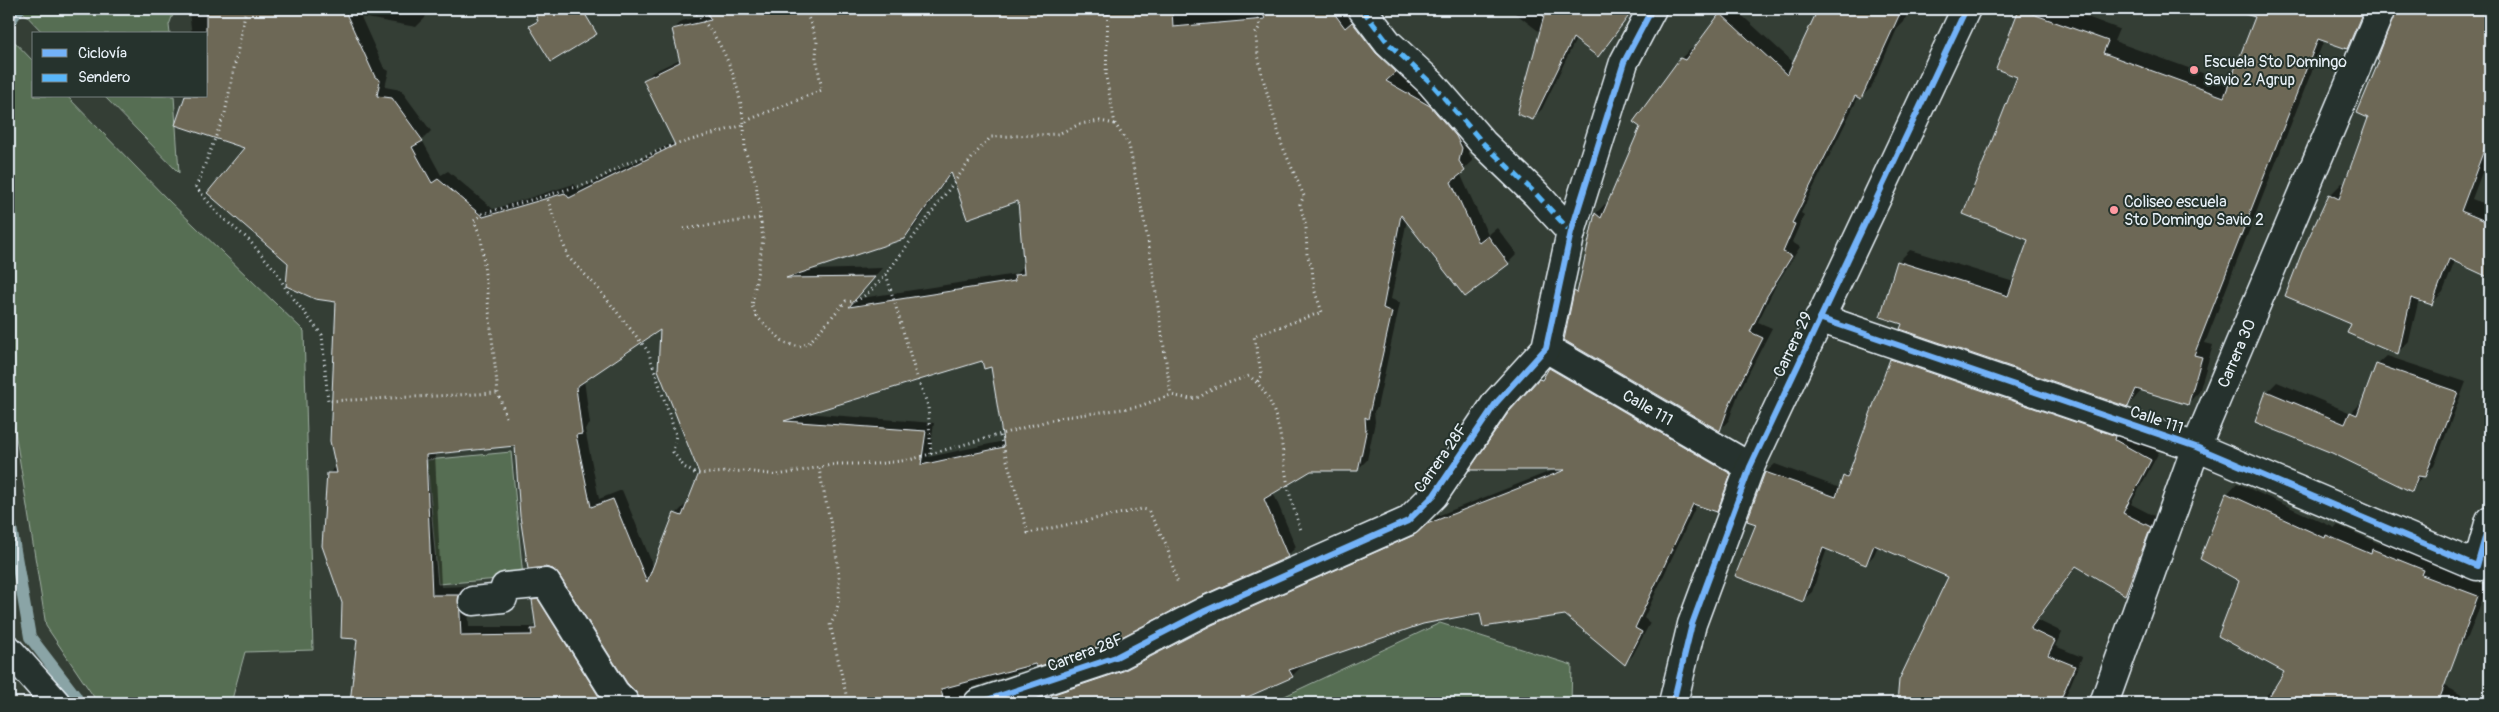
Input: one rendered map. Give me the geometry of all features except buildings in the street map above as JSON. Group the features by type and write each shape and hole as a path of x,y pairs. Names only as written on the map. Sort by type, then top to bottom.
{"street":[{"path":"1362,9 1388,43 1431,83 1483,143 1536,194 1571,232"},
{"path":"1546,348 1571,232 1624,62 1652,9"},
{"name":"Carrera 29","path":"1673,703 1692,624 1750,467 1966,9"},
{"name":"Carrera 30","path":"2104,703 2196,447 2381,9"},
{"name":"Calle 111","path":"1819,318 2196,447 2477,566 2490,520"},
{"name":"Calle 111","path":"1546,348 1750,467"},
{"name":"Carrera 28F","path":"978,703 1116,656 1205,611 1315,560 1408,521 1434,495 1496,403 1546,348"},
{"path":"473,601 503,598 505,587 546,583 615,693 626,703"},
{"path":"9,650 56,703"}],"path":[{"path":"246,9 225,113 196,187 219,215 248,238 276,271 286,289 322,335 328,401 498,393"},
{"path":"691,9 714,35 724,54 742,104 745,150 756,183 763,239 752,306 757,317 785,343 800,347 809,343 846,301 852,303 860,299 886,274 975,154 991,136 1058,134 1080,124 1100,121 1115,124"},
{"path":"506,417 498,393 481,237 474,221 482,214 593,182 642,158 744,124 748,120 822,90 816,57 817,41 806,9"},
{"path":"1108,9 1106,77 1115,124 1128,145 1150,246 1171,396"},
{"path":"1257,9 1260,26 1256,33 1257,49 1262,75 1282,145 1304,196 1300,204 1306,227 1307,255 1312,267 1314,288 1322,312 1254,336 1262,376 1257,382"},
{"path":"546,195 568,257 592,282 648,352 676,435 673,452 684,467 696,474 745,471 778,475 837,464 909,460 1000,436 1058,418 1136,407 1171,396 1190,400 1200,397 1213,388 1249,376 1257,382 1270,404 1282,438 1288,486 1294,509 1315,560"},
{"path":"684,229 761,218"},
{"path":"886,274 915,371 928,406 931,454"},
{"path":"1000,436 1028,533 1142,509 1148,510 1166,544 1180,589"},
{"path":"819,468 838,556 836,614 830,624 848,703"}],"green space":[{"path":"20,9 175,9 169,25 170,32 42,32"},
{"path":"9,36 32,60 32,98 69,98 168,200 304,331 313,650 245,652 231,703 98,703 46,626 15,431 9,413"},
{"path":"106,98 174,98 179,173"},
{"path":"511,452 523,577 438,584 427,460"},
{"path":"1440,623 1572,665 1571,703 1270,703"}],"waterway":[{"path":"9,22 19,9"},
{"path":"9,516 30,637 76,697"}],"marked path":[{"path":"1362,9 1388,43 1431,83 1483,143 1536,194 1571,232"}],"cycle path":[{"path":"978,703 1116,657 1205,611 1408,521 1434,495 1496,403 1546,348 1571,232 1624,62 1652,9"},
{"path":"1673,703 1692,624 1750,467 1966,9"},
{"path":"1819,318 2196,447 2477,566 2490,520"}],"place":[{"name":"Escuela Sto Domingo Savio 2 Agrup","path":"2194,70"},
{"name":"Coliseo escuela Sto Domingo Savio 2","path":"2114,210"}]}
